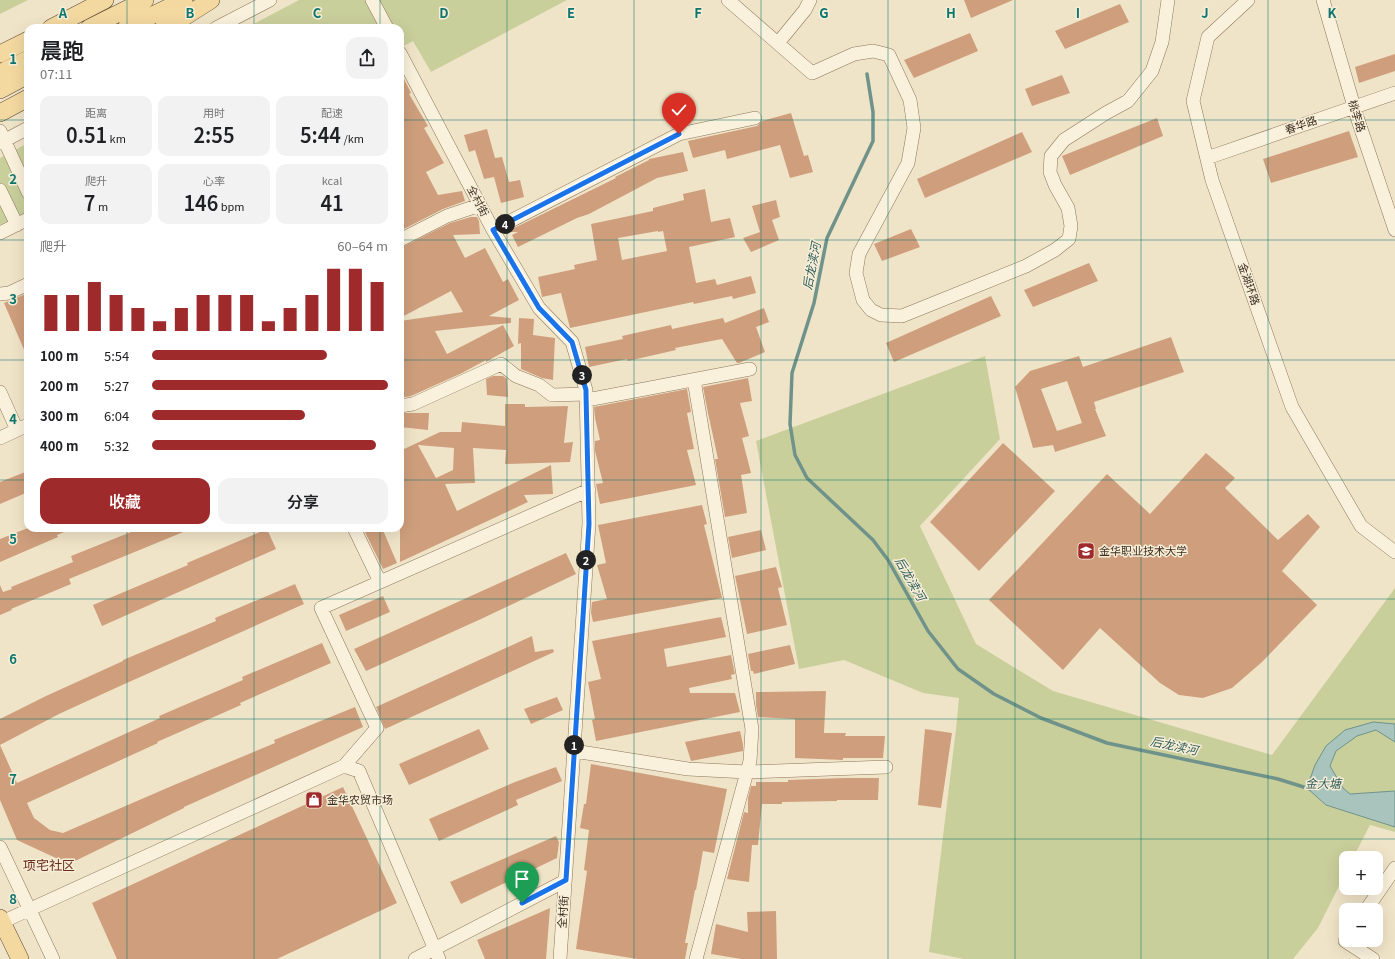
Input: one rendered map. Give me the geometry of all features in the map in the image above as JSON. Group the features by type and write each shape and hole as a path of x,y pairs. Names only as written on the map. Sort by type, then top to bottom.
{"main road":[{"path":"59,24 105,0"},
{"path":"97,24 145,0"},
{"path":"134,24 184,0"},
{"path":"171,24 211,0"},
{"path":"0,54 24,42"},
{"path":"0,73 24,61"},
{"path":"0,90 24,77"},
{"path":"0,113 24,100"},
{"path":"1,920 20,959"}],"street":[{"path":"224,24 270,0"},
{"path":"372,0 385,24"},
{"path":"728,0 812,73 854,54 873,51 888,55 910,100 914,128 908,163 859,254 856,273 863,300 871,310 881,315 902,316 1026,266 1055,250 1069,239 1071,226 1068,208 1055,185 1050,172 1051,156 1064,140 1128,100 1152,71 1162,42 1166,1 1168,0"},
{"path":"778,43 805,10 810,0"},
{"name":"金湖环路","path":"1248,0 1208,37 1193,101 1212,180 1292,407 1361,526 1395,552"},
{"name":"桃李路","path":"1323,0 1354,107 1395,230"},
{"name":"全村街","path":"404,68 493,230 539,308 572,342 586,390 589,524 560,959"},
{"name":"春华路","path":"1207,158 1395,93"},
{"path":"493,230 679,134 755,118"},
{"path":"24,129 1,138 24,184"},
{"path":"0,190 23,222 0,233"},
{"path":"404,238 447,216 480,205"},
{"path":"0,294 10,293 24,286"},
{"path":"404,405 413,404 501,364 516,376 539,385 552,396 587,397 694,380 750,369"},
{"path":"694,380 752,729 750,761 696,959"},
{"path":"0,392 22,428 0,438"},
{"path":"1,920 30,909 344,766 377,728 321,608 588,490"},
{"path":"356,532 380,582"},
{"path":"574,751 688,769 747,772 886,767"},
{"path":"344,766 359,771 437,954"},
{"path":"0,847 54,959"},
{"path":"1371,903 1395,868"},
{"path":"415,959 437,954 566,880"},
{"path":"1354,947 1372,959"}],"green space":[{"path":"0,0 28,0 0,14"},
{"path":"299,0 567,0 431,72 413,41 404,46 404,24 254,24"},
{"path":"24,145 24,214 0,225 0,158"},
{"path":"985,356 1000,439 920,526 976,644 1053,691 1272,755 1395,588 1395,832 1370,825 1357,851 1339,851 1339,886 1318,928 1293,959 964,959 929,952 959,698 923,693 844,660 799,669 756,441"}],"water":[{"name":"金大塘","path":"1373,722 1395,724 1395,742 1376,730 1357,736 1336,751 1330,766 1343,788 1350,794 1395,791 1395,827 1326,805 1307,788 1315,765 1326,746 1345,730"}],"building":[{"path":"964,0 1013,0 971,18"},
{"path":"1120,4 1129,22 1065,49 1055,31"},
{"path":"970,33 978,51 914,78 904,60"},
{"path":"1395,54 1395,71 1359,83 1355,67"},
{"path":"1062,75 1070,93 1032,106 1025,89"},
{"path":"404,79 411,93 409,94 428,126 424,128 444,163 426,172 438,195 462,191 465,201 443,209 404,229"},
{"path":"791,113 804,156 808,155 813,172 790,178 780,145 727,159 725,150 693,158 688,141 757,126 762,121"},
{"path":"1157,118 1163,136 1070,175 1062,156"},
{"path":"487,129 495,158 502,157 509,182 520,180 524,197 501,203 494,177 484,179 475,150 469,152 464,135"},
{"path":"1349,131 1358,157 1271,183 1263,159"},
{"path":"1022,132 1032,152 925,198 917,179"},
{"path":"683,152 688,171 657,178 589,214 577,218 518,247 512,235 518,232 506,232 616,178 615,177 649,159"},
{"path":"705,189 711,222 730,218 735,237 689,247 696,283 715,279 717,285 751,276 756,293 733,299 732,296 694,304 693,302 570,328 561,293 542,297 538,277 575,269 574,265 597,260 591,224 653,211 653,208 684,200 683,194","holes":["663,231 667,251 622,260 618,238"]},
{"path":"776,200 780,217 772,220 779,240 751,252 743,238 760,232 752,206"},
{"path":"471,217 477,217 479,221 480,234 453,235 465,258 485,248 503,282 508,279 519,300 489,316 511,318 511,323 435,331 447,354 503,325 514,346 486,362 486,360 462,373 411,396 404,397 404,320 463,312 451,291 404,316 404,246 450,223"},
{"path":"911,229 920,247 882,261 874,244"},
{"path":"1089,263 1098,281 1033,307 1024,290"},
{"path":"24,295 24,350 4,303"},
{"path":"991,296 1001,316 894,362 886,343"},
{"path":"764,308 769,322 756,327 765,352 739,363 737,363 722,339 675,348 676,350 628,361 627,359 589,367 585,347 623,339 622,336 671,325 672,329 723,318 725,323"},
{"path":"519,318 534,319 533,335 555,338 553,380 542,378 521,369 521,343 518,344"},
{"path":"1171,337 1184,372 1094,402 1095,409 1106,436 1055,452 1053,445 1033,448 1015,387 1030,371 1079,356 1083,367","holes":["1067,381 1082,423 1057,431 1041,389"]},
{"path":"493,376 503,376 507,379 508,397 487,395 486,379"},
{"path":"748,378 752,401 740,403 749,436 742,438 751,473 741,475 747,513 725,517 715,459 718,459 703,387"},
{"path":"687,389 691,412 687,413 694,449 687,450 696,485 600,504 596,484 603,483 595,451 595,441 600,440 594,407"},
{"path":"505,404 525,404 525,407 568,406 564,443 573,442 570,462 505,464 506,450 473,448 475,483 445,484 457,511 551,465 553,494 524,495 528,502 400,562 400,532 404,532 404,449 440,432 461,432 462,422 505,426","holes":["418,445 454,448 453,470 436,478"]},
{"path":"404,413 429,413 428,430 404,427"},
{"path":"1003,443 1055,491 979,571 930,522"},
{"path":"1206,453 1235,478 1225,488 1278,540 1308,514 1320,527 1282,571 1317,605 1262,662 1232,688 1203,698 1179,695 1160,683 1100,628 1063,670 989,600 1107,474 1150,514"},
{"path":"24,473 24,494 0,504 0,482"},
{"path":"702,505 707,524 704,525 722,598 593,622 591,613 592,602 607,599 597,565 606,563 598,525"},
{"path":"24,530 24,532 64,532 57,535 58,537 0,562 0,539"},
{"path":"761,530 766,550 732,558 728,537"},
{"path":"131,532 183,532 69,579 71,584 0,615 0,585 3,592 12,589 11,587 73,562 71,556"},
{"path":"260,532 268,532 276,549 102,626 93,605 188,565 187,563"},
{"path":"365,532 384,532 397,563 383,569"},
{"path":"566,553 576,574 481,619 366,671 354,649"},
{"path":"776,567 782,587 778,588 787,625 747,634 735,576"},
{"path":"295,584 304,604 59,714 0,745 0,719 123,660 216,621 215,618"},
{"path":"383,596 390,612 346,631 339,615"},
{"path":"721,617 726,637 664,649 667,667 731,655 735,674 731,675 732,679 689,688 690,693 735,693 740,712 596,741 592,720 595,719 588,682 601,679 592,641"},
{"path":"532,636 535,652 553,649 554,652 385,729 376,707"},
{"path":"322,643 331,663 240,703 241,705 157,742 158,743 27,803 34,818 50,830 63,833 275,743 274,740 355,707 363,727 184,807 75,861 58,859 17,840 0,800 0,745 17,783 160,718 159,716 243,680 242,677"},
{"path":"790,645 795,664 754,674 753,671 751,671 748,654"},
{"path":"826,691 824,733 846,733 845,736 885,736 883,758 843,758 843,760 795,758 795,719 758,717 756,692"},
{"path":"557,697 563,710 531,724 524,709"},
{"path":"479,729 489,749 409,785 399,764"},
{"path":"925,729 952,733 941,808 918,805"},
{"path":"740,731 743,751 691,761 685,742"},
{"path":"591,764 727,789 714,853 703,851 685,943 688,943 685,959 637,959 576,949 587,871 584,870 589,830 580,828 584,804 586,804"},
{"path":"556,767 562,781 516,800 518,805 439,841 429,819 515,782"},
{"path":"879,778 878,800 837,800 762,804 758,845 752,845 749,882 727,879 744,812 748,813 748,798 751,786 756,786 756,782 788,782 788,780"},
{"path":"343,787 397,903 277,959 117,959 92,903"},
{"path":"556,836 559,842 557,858 461,904 450,882"},
{"path":"550,908 546,959 485,959 477,940"},
{"path":"776,911 777,959 741,959 711,954 716,924 748,932 747,912"}],"waterway":[{"name":"后龙渎河","path":"867,74 873,112 873,141 827,238 814,303 792,373 790,424 795,455 807,478 873,540 888,560 928,631 958,669 994,694 1041,718 1107,743 1278,779 1310,789"}],"place":[{"name":"金华职业技术大学","path":"1086,551"},
{"name":"金华农贸市场","path":"314,800"}],"district":[{"name":"项宅社区","path":"49,865"}],"route":[{"path":"522,903 566,880 589,524 586,390 572,342 539,308 493,230 679,134"}]}
